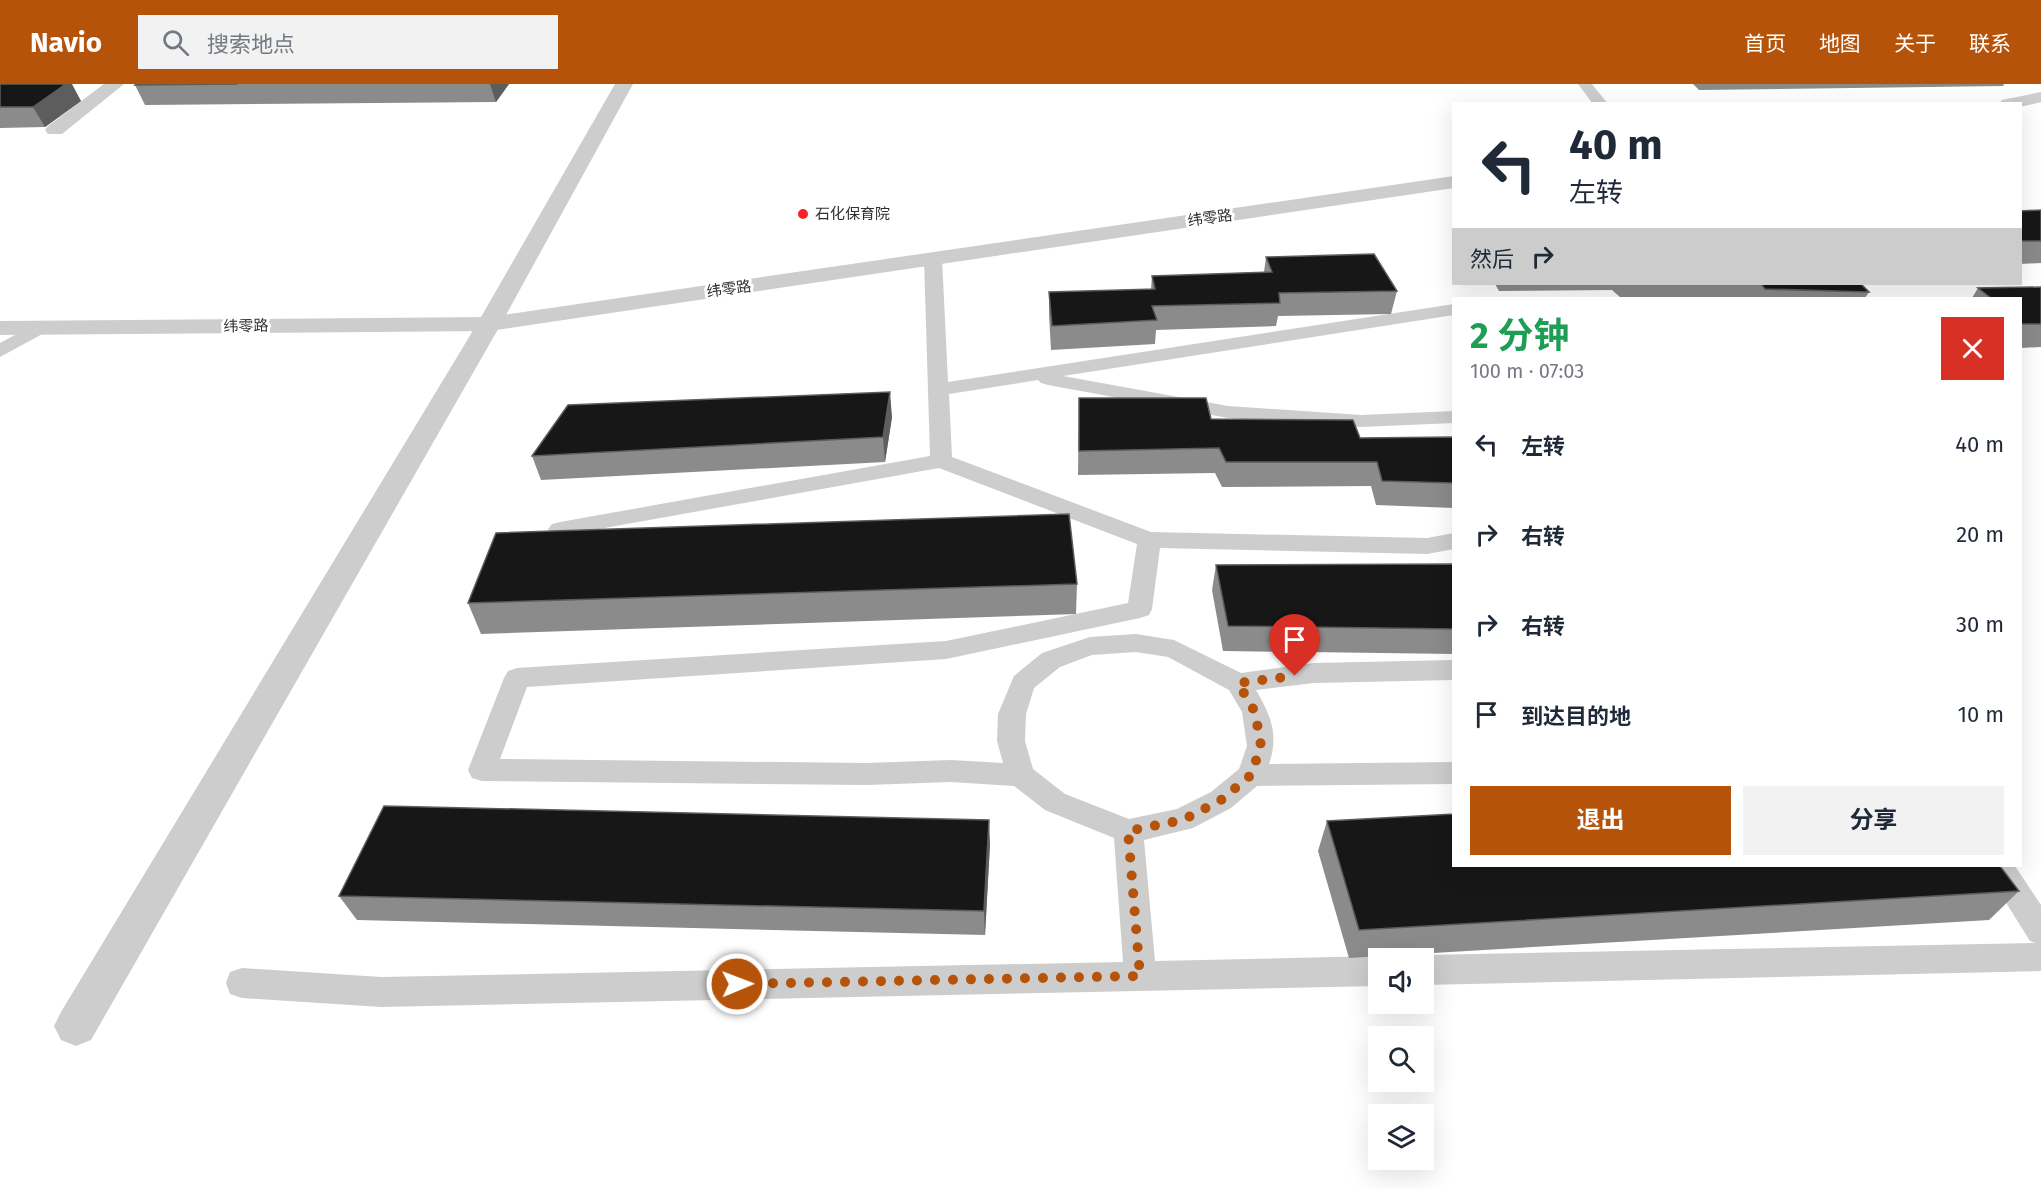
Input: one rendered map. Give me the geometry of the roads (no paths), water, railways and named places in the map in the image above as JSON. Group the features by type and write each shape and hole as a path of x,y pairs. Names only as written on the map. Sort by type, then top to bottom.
{"street":[{"path":"55,130 115,84"},
{"path":"76,1026 489,324 624,84"},
{"path":"2017,102 2041,97"},
{"name":"纬零路","path":"0,328 489,324 1452,182"}],"lane":[{"path":"1585,84 1599,102"},
{"path":"933,258 941,461"},
{"path":"939,389 1452,309"},
{"path":"0,351 39,328"},
{"path":"1027,375 1228,412 1361,421 1452,417"},
{"path":"560,529 941,461 1149,540 1427,546 1452,541"},
{"path":"1136,643 1149,540"},
{"path":"1020,775 1011,741 1012,714 1023,683 1051,660 1090,646 1136,643 1174,649 1238,683 1255,712 1261,746 1251,775 1221,800 1183,820 1128,831 1055,802 1020,775 951,771 867,774 482,770 517,678 946,650 1140,609"},
{"path":"1238,683 1314,673 1452,670"},
{"path":"1251,775 1452,773"},
{"path":"1128,831 1140,976"},
{"path":"1999,867 2041,932"},
{"path":"1434,970 2041,957"},
{"path":"242,983 381,992 1368,971"}],"place":[{"name":"石化保育院","path":"803,214"}]}
